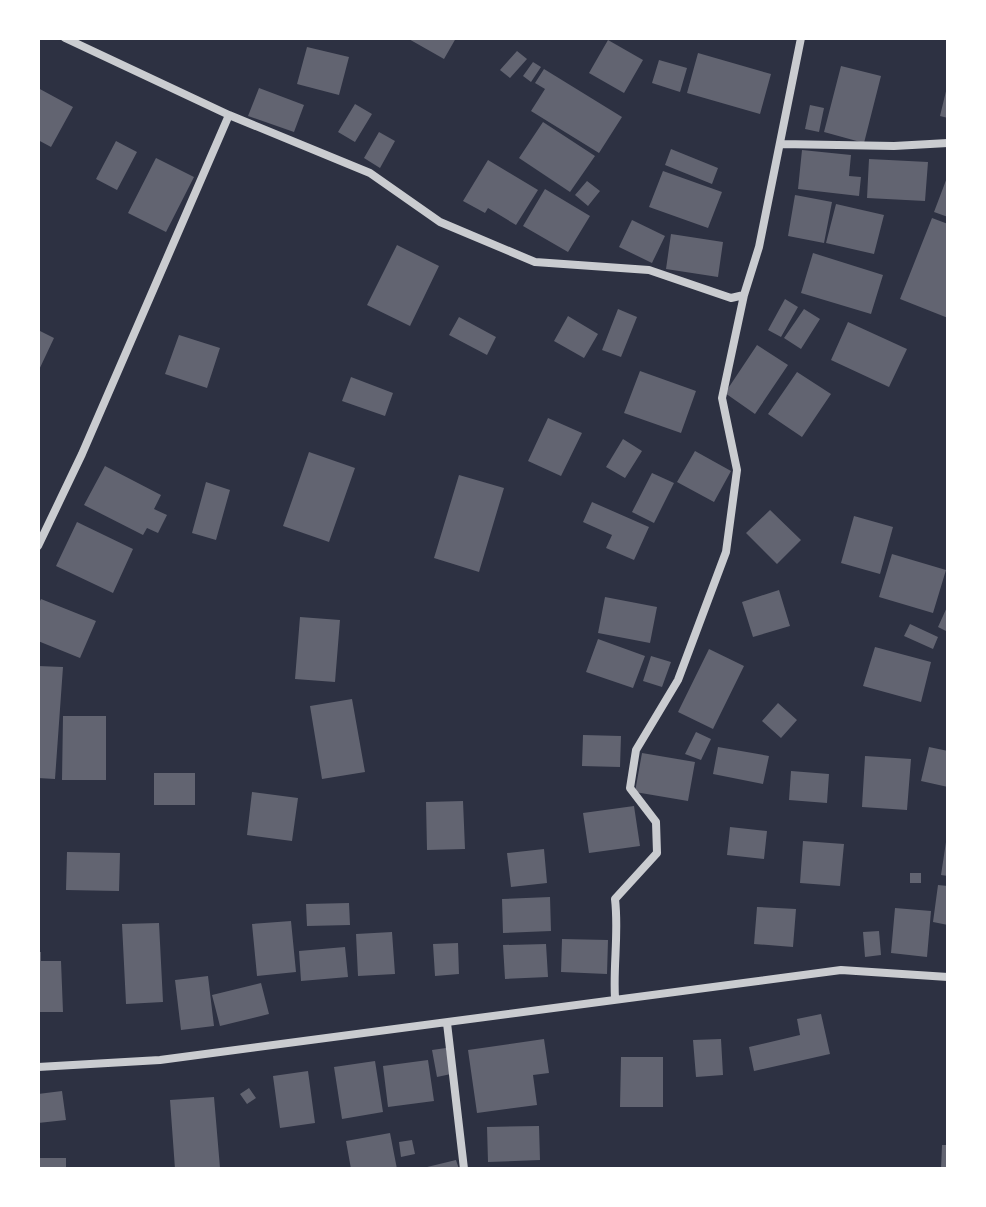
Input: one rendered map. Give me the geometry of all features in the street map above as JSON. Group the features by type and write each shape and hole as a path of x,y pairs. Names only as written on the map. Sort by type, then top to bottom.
{"street":[{"path":"65,38 229,115 370,173 440,222 535,262 649,270 731,298 744,295"},
{"path":"615,998 613,970 618,929 615,899 657,853 656,822 630,788 636,750 678,680 726,552 737,470 722,398 744,295 759,247 801,38"},
{"path":"38,546 82,454 229,115"},
{"path":"781,144 894,146 948,143"},
{"path":"38,1067 160,1060 841,970 948,977"},
{"path":"447,1023 464,1169"}],"building":[{"path":"407,38 456,38 444,59"},
{"path":"608,40 643,60 624,93 589,73"},
{"path":"307,47 349,57 339,95 297,84"},
{"path":"517,51 527,59 510,78 500,70"},
{"path":"698,53 771,74 760,114 687,93"},
{"path":"659,60 687,68 680,92 652,83"},
{"path":"533,62 541,67 531,82 523,76"},
{"path":"841,66 881,76 864,143 824,132"},
{"path":"544,69 622,117 599,153 531,111 545,89 535,83"},
{"path":"38,88 73,107 51,147 38,140"},
{"path":"259,88 304,105 294,132 248,116"},
{"path":"948,88 948,118 940,116"},
{"path":"355,104 372,114 355,142 338,132"},
{"path":"810,105 824,108 819,132 805,129"},
{"path":"543,122 595,156 570,192 519,158"},
{"path":"379,132 395,141 380,168 364,158"},
{"path":"116,141 137,152 117,190 96,179"},
{"path":"671,149 718,168 712,184 665,165"},
{"path":"802,150 851,155 849,176 861,177 859,196 798,189"},
{"path":"156,158 194,177 166,232 128,213"},
{"path":"869,159 928,162 925,201 867,198"},
{"path":"488,160 538,190 516,225 488,208 485,213 463,201"},
{"path":"663,171 722,192 708,228 649,207"},
{"path":"948,175 948,217 934,212"},
{"path":"587,181 600,191 588,206 575,195"},
{"path":"545,189 590,216 568,252 523,226"},
{"path":"795,195 832,202 824,243 788,236"},
{"path":"836,204 884,215 874,254 826,243"},
{"path":"932,218 948,224 948,318 900,299"},
{"path":"632,220 665,236 652,263 619,247"},
{"path":"671,234 723,242 718,277 666,269"},
{"path":"397,245 439,266 410,326 367,305"},
{"path":"813,253 883,275 871,314 801,293"},
{"path":"785,299 798,307 781,337 768,330"},
{"path":"618,309 637,317 621,357 602,350"},
{"path":"804,309 820,319 801,349 784,338"},
{"path":"568,316 598,334 584,358 554,341"},
{"path":"459,317 496,337 487,355 449,335"},
{"path":"848,322 907,349 889,387 831,360"},
{"path":"38,330 54,338 38,372"},
{"path":"179,335 220,348 207,388 165,374"},
{"path":"757,345 788,365 755,414 725,393"},
{"path":"640,371 696,391 681,433 624,413"},
{"path":"797,372 831,394 802,437 768,414"},
{"path":"351,377 393,393 385,416 342,401"},
{"path":"548,418 582,433 561,476 528,461"},
{"path":"623,439 642,451 625,478 606,467"},
{"path":"695,451 731,471 714,502 677,482"},
{"path":"309,452 355,468 329,542 283,526"},
{"path":"105,466 161,495 154,509 167,515 158,533 147,528 143,535 84,505"},
{"path":"652,473 674,483 654,523 632,512"},
{"path":"459,475 504,488 479,572 434,558"},
{"path":"206,482 230,490 216,540 192,533"},
{"path":"592,502 649,527 634,560 606,548 612,535 583,522"},
{"path":"770,510 801,540 777,564 746,533"},
{"path":"854,516 893,527 880,574 841,563"},
{"path":"77,522 133,549 113,593 56,566"},
{"path":"892,554 946,570 933,613 879,597"},
{"path":"779,590 790,626 753,637 742,602"},
{"path":"605,597 657,607 650,643 598,633"},
{"path":"41,599 96,621 80,658 38,641 38,605"},
{"path":"948,605 948,632 938,627"},
{"path":"300,617 340,620 335,682 295,679"},
{"path":"910,624 938,637 933,649 904,636"},
{"path":"598,639 645,656 633,688 586,672"},
{"path":"875,647 931,662 921,702 863,686"},
{"path":"709,649 744,666 713,729 678,712"},
{"path":"651,656 671,662 662,687 643,681"},
{"path":"38,666 63,667 55,779 38,778"},
{"path":"352,699 365,772 322,779 310,706"},
{"path":"778,703 797,720 781,738 762,721"},
{"path":"63,716 106,716 106,780 62,780"},
{"path":"696,732 711,739 701,760 685,754"},
{"path":"583,735 621,736 620,767 582,766"},
{"path":"718,747 769,756 763,784 713,774"},
{"path":"929,747 948,751 948,787 921,781"},
{"path":"642,753 695,762 688,801 635,792"},
{"path":"865,756 911,759 907,810 862,807"},
{"path":"791,771 829,774 827,803 789,800"},
{"path":"154,773 195,773 195,805 154,805"},
{"path":"252,792 298,798 292,841 247,835"},
{"path":"463,801 465,849 427,850 426,802"},
{"path":"634,806 640,846 589,853 583,813"},
{"path":"730,827 767,831 764,859 727,855"},
{"path":"803,841 844,844 840,886 800,883"},
{"path":"948,842 948,876 941,875"},
{"path":"544,849 547,883 511,887 507,853"},
{"path":"67,852 120,853 119,891 66,890"},
{"path":"910,873 921,873 921,883 910,883"},
{"path":"938,885 948,886 948,925 933,922"},
{"path":"550,897 551,931 503,933 502,899"},
{"path":"349,903 350,925 307,926 306,904"},
{"path":"757,907 796,909 793,947 754,944"},
{"path":"895,908 931,911 927,957 891,953"},
{"path":"291,921 296,972 257,976 252,924"},
{"path":"159,923 163,1002 126,1004 122,924"},
{"path":"879,931 881,955 865,957 863,932"},
{"path":"392,932 395,974 358,976 356,934"},
{"path":"562,939 608,940 607,974 561,972"},
{"path":"458,943 459,974 435,976 433,944"},
{"path":"546,944 548,977 505,979 503,945"},
{"path":"345,947 348,977 301,981 299,951"},
{"path":"38,952 41,952 41,961 61,961 63,1012 38,1012"},
{"path":"208,976 214,1026 181,1030 175,980"},
{"path":"261,983 269,1014 220,1026 212,995"},
{"path":"821,1014 830,1054 754,1071 749,1047 800,1035 797,1019"},
{"path":"544,1039 549,1073 533,1075 537,1105 477,1113 468,1050"},
{"path":"721,1039 723,1075 696,1077 693,1040"},
{"path":"446,1048 451,1074 437,1077 432,1050"},
{"path":"621,1057 663,1057 663,1107 620,1107"},
{"path":"428,1060 434,1101 388,1107 383,1066"},
{"path":"375,1061 383,1112 342,1119 334,1067"},
{"path":"308,1071 315,1123 280,1128 273,1076"},
{"path":"249,1088 256,1098 247,1104 240,1094"},
{"path":"62,1091 66,1120 38,1123 38,1094"},
{"path":"214,1097 220,1168 175,1169 170,1100"},
{"path":"539,1126 540,1160 488,1162 487,1127"},
{"path":"390,1133 397,1169 351,1169 346,1141"},
{"path":"412,1140 415,1154 401,1157 399,1142"},
{"path":"942,1145 948,1145 948,1169 941,1169"},
{"path":"38,1158 66,1158 66,1169 38,1169"},
{"path":"456,1160 459,1169 423,1169 423,1168"}]}
